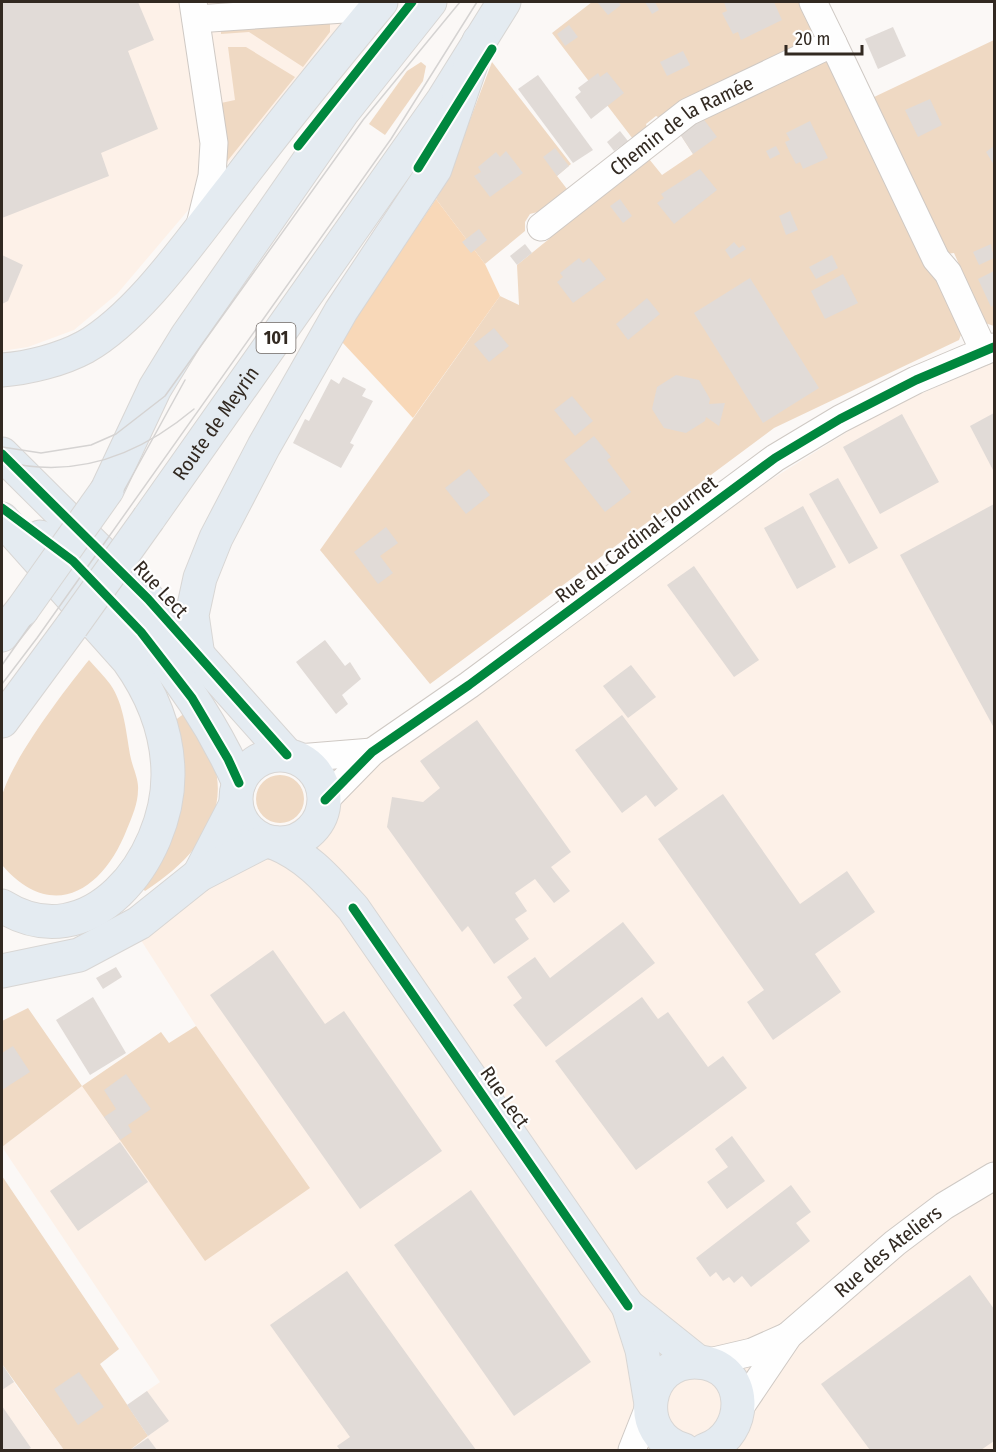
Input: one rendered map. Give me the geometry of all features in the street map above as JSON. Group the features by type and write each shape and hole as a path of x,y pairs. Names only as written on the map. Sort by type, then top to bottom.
{"main road":[{"path":"2,370 18,369 58,358 84,347 126,314 198,231 311,85 380,2"},
{"path":"2,634 22,610 107,490 155,388 187,336 342,113 430,2"},
{"name":"Route de Meyrin","path":"2,721 50,660 443,100 504,2"},
{"path":"198,656 192,615 200,578 216,538 264,446 341,311 435,169 478,41"},
{"path":"2,392 58,358"},
{"name":"Rue Lect","path":"2,454 148,599 292,756"},
{"path":"2,475 23,497 73,561 141,632 192,698 228,759 245,826 270,842"},
{"path":"2,508 73,561"},
{"path":"2,519 128,660 142,680 160,718 166,748 168,777 159,828 144,860 117,894 99,908 84,916 50,921 14,913 2,906"},
{"path":"2,970 79,955 139,923 199,875 270,842 291,843 305,836 316,825 324,805 324,790 315,771 292,756 272,755 258,760 247,770 199,875"},
{"name":"Rue Lect","path":"324,805 331,852 353,908"},
{"name":"Rue Lect","path":"270,842 295,851 312,864 353,908 628,1306 642,1350 652,1424 662,1438 684,1450"},
{"name":"Rue Lect","path":"628,1306 701,1363 714,1367 730,1380 738,1399 738,1414"},
{"path":"650,1402 654,1385 667,1371 685,1363 701,1363"},
{"path":"705,1450 728,1436 738,1414"},
{"path":"738,1414 743,1450"}],"street":[{"path":"198,231 212,176 214,143 194,10 344,9 380,2"},
{"path":"813,2 936,259 948,273 989,349"},
{"name":"Chemin de la Ramée","path":"541,227 688,112 833,43"},
{"name":"Rue du Cardinal-Journet","path":"324,805 372,752 469,685 775,458 868,405 989,349"},
{"name":"Rue du Cardinal-Journet","path":"292,756 372,752"},
{"name":"Rue des Ateliers","path":"701,1363 752,1352 789,1335 896,1243 944,1206 994,1176"},
{"name":"Rue des Ateliers","path":"738,1414 789,1335"},
{"path":"632,1450 650,1402"}],"shaded area":[{"path":"2,2 365,2 117,294 74,330 28,347 2,351"},
{"path":"592,2 804,2 819,31 813,44 662,119 656,116 646,124 648,131 636,143 552,33"},
{"path":"330,18 330,32 303,67 249,32 221,34 221,25"},
{"path":"994,40 994,326 985,323 954,253 946,254 872,98"},
{"path":"228,47 246,47 295,77 221,169 221,103 235,100"},
{"path":"820,58 833,62 962,332 959,340 774,428 430,684 320,550 500,296 519,305 517,265 553,235 555,224 645,154 662,175 693,154 678,131"},
{"path":"421,62 426,66 423,81 385,135 369,124 407,71"},
{"path":"492,62 571,164 557,176 567,189 567,195 549,209 530,214 525,222 525,231 485,264 436,199 452,167"},
{"path":"436,199 485,264 500,296 413,418 342,342 370,296"},
{"path":"994,362 994,1450 130,1450 148,1437 127,1405 160,1382 2,1147 82,1086 310,1188 196,1026 137,934 740,499 879,412"},
{"path":"89,660 110,684 119,701 138,782 137,800 117,851 90,883 74,892 57,895 39,893 21,883 2,865 2,796 27,745"},
{"path":"185,713 208,748 217,775 218,796 214,815 194,850 163,879 145,891 142,888 174,721"},
{"path":"275,775 285,775 297,782 304,794 304,804 297,816 285,823 275,823 260,812 256,804 256,794 267,779"},
{"path":"28,1008 82,1086 2,1147 2,1021"},
{"path":"196,1026 310,1188 205,1261 82,1086 161,1032 169,1043"},
{"path":"2,1176 119,1349 100,1364 148,1436 130,1450 64,1450 2,1364"},
{"path":"2,1365 20,1391 64,1450 2,1450"}],"building":[{"path":"2,2 138,2 154,40 128,51 158,129 101,153 109,176 2,218"},
{"path":"597,2 618,2 621,5 608,15"},
{"path":"645,2 655,2 659,10 652,14"},
{"path":"724,2 774,2 782,20 741,40 738,32 733,34 722,13 727,11"},
{"path":"569,25 578,37 565,46 557,34"},
{"path":"893,27 906,56 878,69 865,39"},
{"path":"683,51 690,65 667,76 660,62"},
{"path":"607,72 624,93 591,119 575,97 581,92 578,88 598,73 600,77"},
{"path":"538,75 593,150 573,163 518,89"},
{"path":"930,99 942,125 918,137 905,110"},
{"path":"702,117 717,137 693,154 678,131"},
{"path":"810,121 828,158 803,169 800,162 796,164 790,153 785,142 790,140 786,133"},
{"path":"620,131 628,141 614,151 607,142"},
{"path":"776,146 780,154 770,159 766,151"},
{"path":"994,146 994,165 986,152"},
{"path":"555,148 569,166 557,176 543,157"},
{"path":"506,151 523,173 490,197 474,176 481,172 478,167 496,152 500,157"},
{"path":"700,169 717,190 674,224 657,203 664,198 661,194"},
{"path":"620,199 632,216 623,223 610,206"},
{"path":"790,211 798,230 786,235 779,216"},
{"path":"479,229 487,240 471,253 462,242"},
{"path":"734,242 739,248 743,245 746,249 731,259 725,250"},
{"path":"525,244 532,253 517,265 510,256"},
{"path":"991,244 994,258 979,265 973,252"},
{"path":"2,255 23,265 8,301 2,304"},
{"path":"832,255 838,268 816,279 809,267"},
{"path":"579,258 583,263 589,258 606,279 573,303 557,282 563,277 560,273"},
{"path":"994,271 994,305 991,307 978,279"},
{"path":"843,274 858,303 825,319 811,291"},
{"path":"750,278 819,388 763,423 694,313"},
{"path":"647,298 660,314 628,340 616,324"},
{"path":"494,328 509,346 489,362 474,344"},
{"path":"676,375 699,380 710,399 709,404 725,403 719,426 706,417 705,421 686,433 664,428 652,409 657,387"},
{"path":"343,377 366,389 362,396 373,401 350,443 354,445 341,468 293,443 305,419 309,421 331,379 339,384"},
{"path":"572,396 593,421 575,436 554,410"},
{"path":"994,413 994,472 970,426"},
{"path":"902,414 939,482 880,514 843,447"},
{"path":"594,436 611,457 607,460 631,492 605,512 564,460"},
{"path":"469,469 490,495 466,514 445,488"},
{"path":"838,478 878,548 849,564 809,494"},
{"path":"994,504 994,728 900,555"},
{"path":"803,506 836,567 797,589 764,528"},
{"path":"386,527 398,543 380,556 393,573 378,584 354,552"},
{"path":"694,566 759,660 734,677 667,585"},
{"path":"325,640 345,666 350,662 361,679 342,695 348,704 336,714 296,662"},
{"path":"631,665 656,697 628,718 603,686"},
{"path":"622,715 678,789 655,807 646,795 622,813 575,750"},
{"path":"477,720 571,852 551,867 570,891 554,903 535,879 515,893 527,911 515,919 529,939 494,964 468,926 462,932 387,827 392,797 423,802 440,788 420,761"},
{"path":"723,794 800,904 847,871 875,912 815,954 841,992 773,1040 747,1002 764,990 658,839"},
{"path":"623,922 655,963 546,1047 513,1005 522,998 507,977 535,957 550,978"},
{"path":"273,950 325,1024 344,1011 442,1151 360,1209 210,995"},
{"path":"116,967 122,977 103,989 96,978"},
{"path":"93,997 126,1053 90,1075 56,1020"},
{"path":"642,997 658,1019 668,1012 708,1067 723,1056 747,1088 636,1170 555,1061"},
{"path":"13,1046 30,1072 2,1090 2,1053"},
{"path":"126,1074 151,1109 128,1125 132,1132 120,1140 104,1117 116,1109 104,1090"},
{"path":"732,1136 765,1181 727,1209 707,1182 728,1167 715,1149"},
{"path":"120,1142 148,1182 78,1231 50,1191"},
{"path":"791,1185 811,1212 796,1223 810,1241 751,1287 742,1276 734,1283 729,1277 723,1281 716,1272 710,1277 696,1258"},
{"path":"471,1190 591,1362 514,1416 394,1245"},
{"path":"347,1271 476,1450 340,1450 337,1446 350,1437 270,1325"},
{"path":"970,1275 994,1309 994,1441 981,1450 870,1450 821,1384"},
{"path":"2,1364 14,1382 2,1390"},
{"path":"79,1372 104,1407 78,1425 54,1389"},
{"path":"147,1391 169,1421 148,1436 127,1405"},
{"path":"2,1406 31,1448 2,1450"},
{"path":"148,1438 157,1450 130,1450"}],"tram line":[{"path":"2,447 41,453 91,445 116,434 165,396 363,120 460,2"},
{"path":"2,684 391,139 477,2"},
{"path":"2,665 120,498 185,380"},
{"path":"2,461 55,468 104,460 151,440 194,409"}],"cycle path":[{"path":"298,146 412,2"},
{"path":"418,168 492,49"},
{"path":"325,800 372,752 469,685 775,458 840,419 916,380 994,347"},
{"path":"2,454 148,599 287,755"},
{"path":"2,508 73,561 141,632 192,698 228,759 239,783"},
{"path":"353,908 628,1306"}]}
